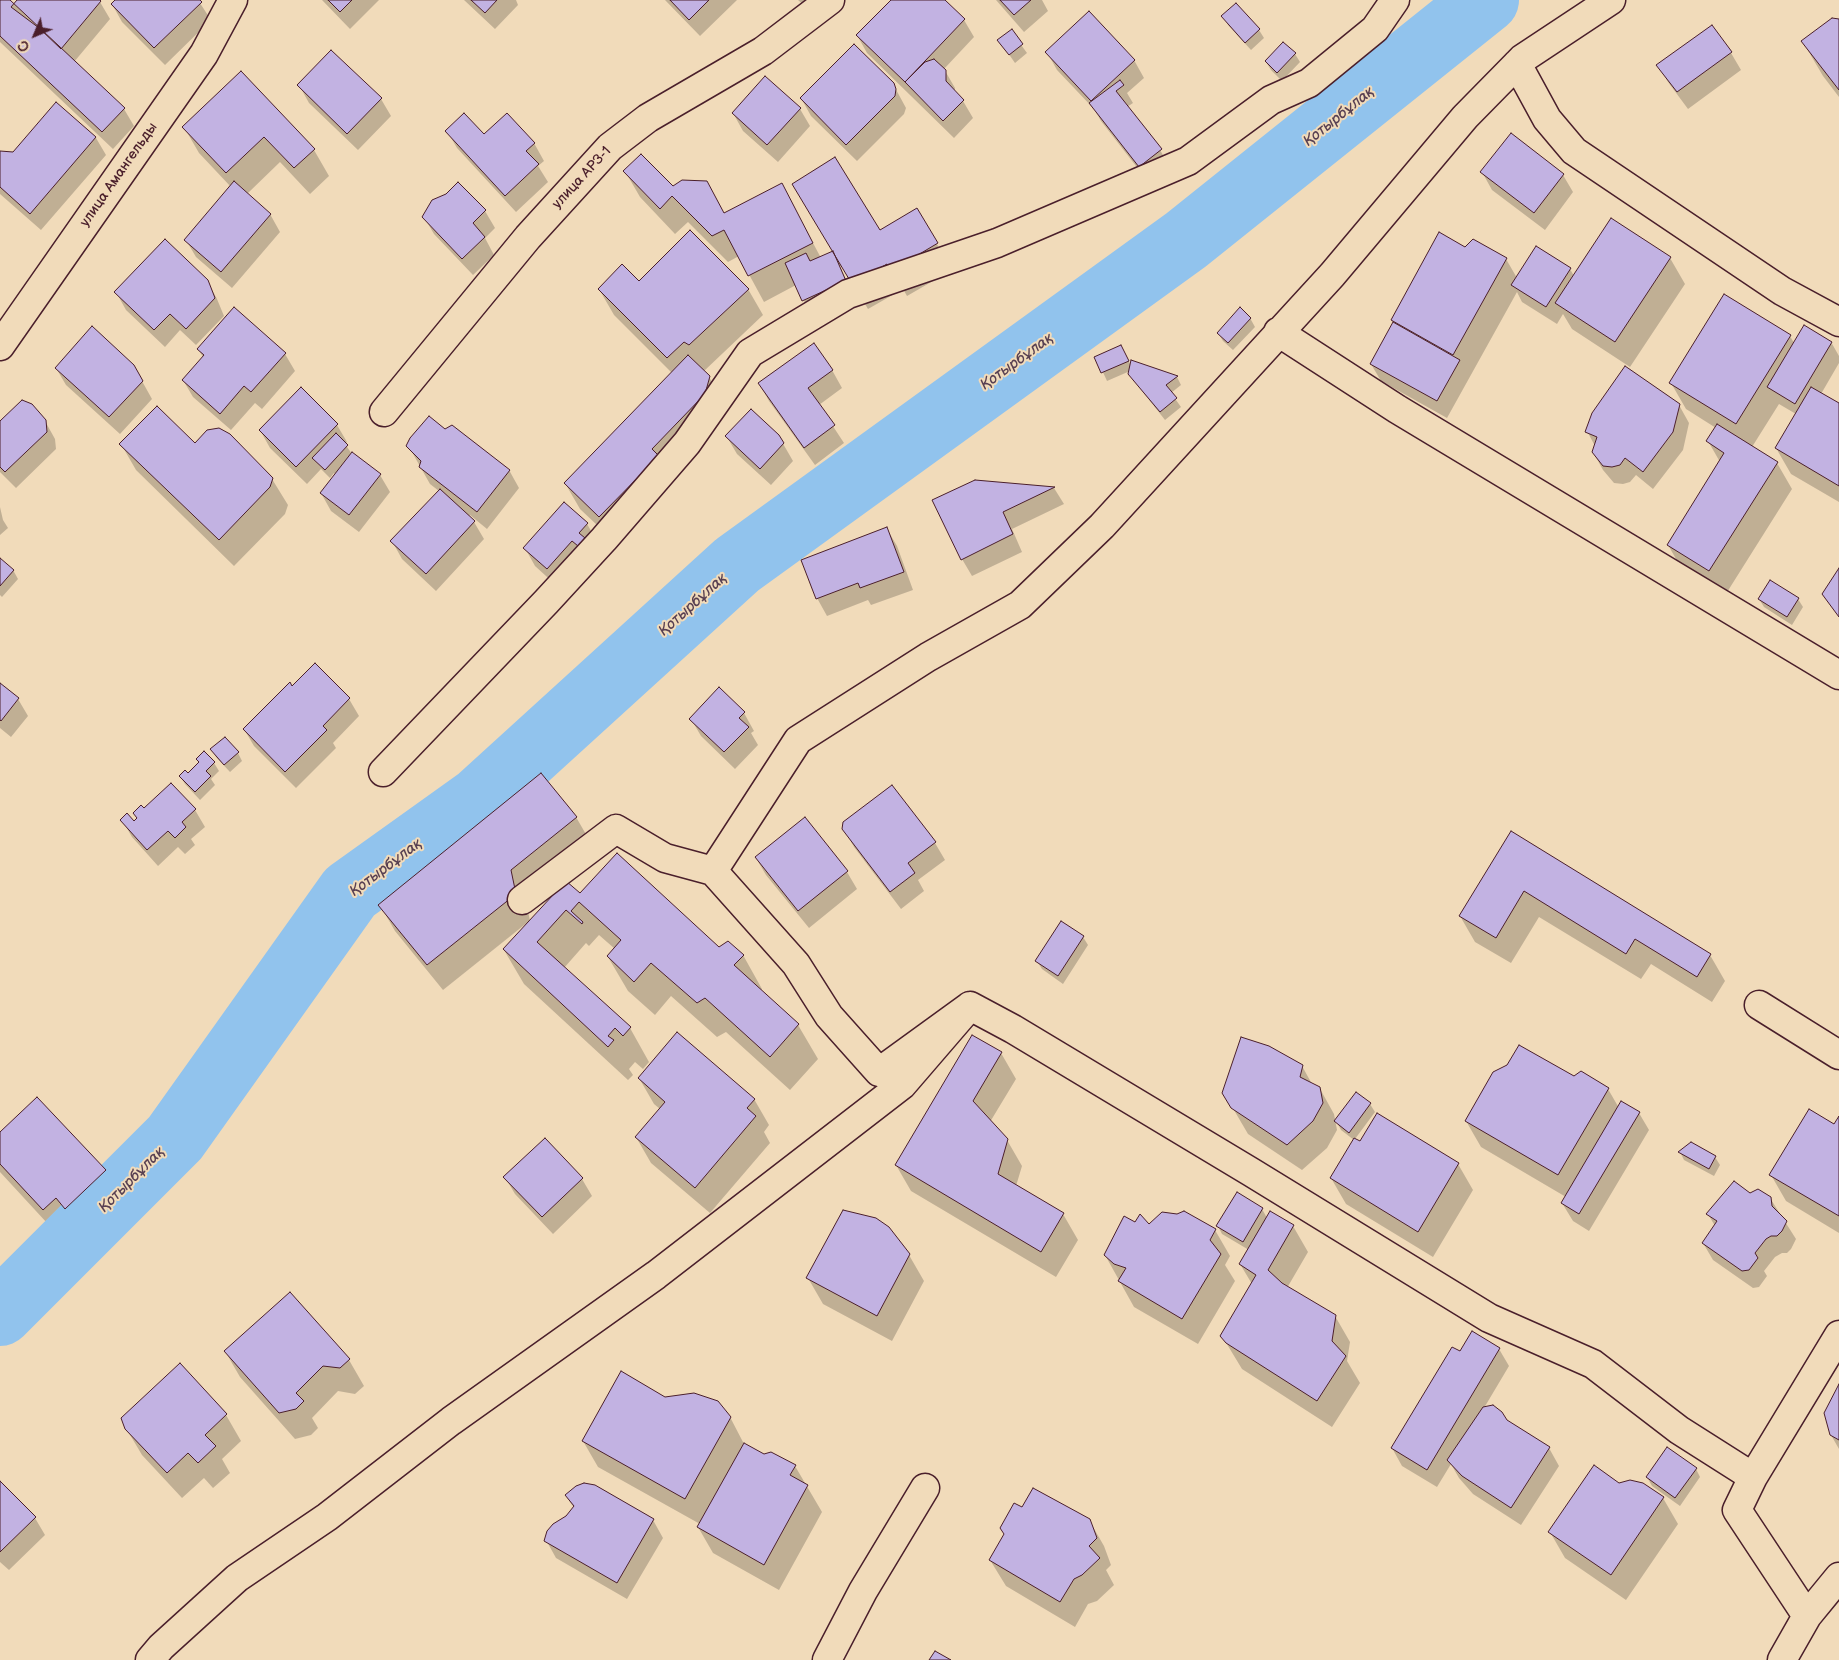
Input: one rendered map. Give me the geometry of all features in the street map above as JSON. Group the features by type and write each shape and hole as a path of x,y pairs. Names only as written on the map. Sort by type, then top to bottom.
{"street":[{"name":"улица Амангельды","path":"0,346 204,54 233,0"},
{"name":"улица АРЗ-1","path":"384,412 528,237 610,147 648,118 763,51 830,0"},
{"path":"383,772 604,539 687,443 750,353 848,294 997,243 1188,161 1272,100 1309,83 1375,29 1395,0"},
{"path":"714,871 798,740 928,657 1020,605 1102,526 1332,275 1465,117 1522,59 1611,0"},
{"path":"1517,64 1547,119 1574,151 1782,291 1839,322"},
{"path":"1278,332 1397,409 1839,675"},
{"path":"522,900 616,829 665,858 714,871 796,964 829,1016 879,1072 970,1006"},
{"path":"970,1006 1013,1029 1251,1172 1489,1318 1593,1364 1679,1430 1753,1477"},
{"path":"150,1660 161,1647 237,1578 327,1518 451,1421 656,1275 902,1085 970,1006"},
{"path":"1760,1006 1839,1055"},
{"path":"1808,1616 1737,1510 1753,1477 1839,1335"},
{"path":"827,1660 863,1591 925,1488"},
{"path":"1782,1660 1808,1616 1839,1577"}],"building":[{"path":"0,0 10,0 125,108 102,132 0,36"},
{"path":"17,0 101,1 61,49 39,28 11,7"},
{"path":"115,0 200,0 202,2 154,48 111,4"},
{"path":"328,0 352,0 340,12"},
{"path":"471,0 497,0 485,13"},
{"path":"670,0 709,0 689,20"},
{"path":"891,0 945,0 965,19 905,82 856,35"},
{"path":"1000,0 1031,0 1014,15"},
{"path":"1236,3 1260,29 1245,43 1221,16"},
{"path":"1089,11 1135,60 1091,101 1045,52"},
{"path":"1832,18 1839,19 1839,90 1801,41"},
{"path":"1712,25 1732,52 1677,92 1656,65"},
{"path":"1012,29 1023,44 1009,55 997,40"},
{"path":"1283,42 1296,53 1277,73 1265,61"},
{"path":"854,44 894,83 896,89 895,96 846,145 800,98"},
{"path":"331,50 382,98 347,134 297,85"},
{"path":"934,59 946,70 946,81 964,100 943,121 905,82 925,62"},
{"path":"241,71 315,149 294,168 264,137 226,173 182,127"},
{"path":"765,76 801,108 767,145 732,113"},
{"path":"1120,80 1124,85 1116,91 1162,149 1139,167 1089,103"},
{"path":"56,102 96,137 30,214 0,187 0,151 13,152"},
{"path":"464,113 484,134 507,113 535,143 526,151 539,164 505,196 445,131"},
{"path":"1511,133 1564,174 1534,213 1480,172"},
{"path":"641,154 673,186 682,180 707,181 724,213 782,183 813,243 748,276 724,230 712,236 672,196 660,209 623,171"},
{"path":"835,157 880,230 917,208 938,243 891,271 887,264 852,284 792,184"},
{"path":"234,181 271,214 221,272 184,240"},
{"path":"458,182 486,210 473,223 485,237 462,259 422,217 432,200 446,194"},
{"path":"1611,218 1671,257 1615,342 1555,303"},
{"path":"690,230 749,289 689,345 684,342 667,358 598,289 622,264 639,281"},
{"path":"1439,232 1465,247 1473,239 1507,258 1453,355 1391,320"},
{"path":"165,239 208,280 215,298 186,329 170,314 154,330 114,292"},
{"path":"1536,246 1571,268 1546,307 1511,285"},
{"path":"833,251 846,281 802,301 785,263 806,253 810,261"},
{"path":"1724,294 1791,335 1736,424 1669,383"},
{"path":"234,307 286,353 251,392 244,386 220,414 182,380 204,355 197,349"},
{"path":"1240,307 1251,318 1228,343 1217,333"},
{"path":"1393,322 1460,360 1437,401 1370,364"},
{"path":"1804,325 1832,342 1795,404 1767,387"},
{"path":"92,326 134,365 143,381 109,417 55,368"},
{"path":"814,343 833,370 808,388 835,425 804,448 758,383"},
{"path":"1121,345 1129,361 1101,373 1094,357"},
{"path":"688,355 710,376 705,394 652,449 659,456 599,517 564,483"},
{"path":"1131,360 1178,376 1166,385 1177,398 1160,412 1128,374"},
{"path":"1625,366 1680,404 1673,432 1643,472 1625,458 1620,465 1612,467 1603,466 1592,452 1597,437 1585,432 1592,413"},
{"path":"301,387 338,424 296,467 259,430"},
{"path":"1811,387 1839,403 1839,486 1775,448"},
{"path":"22,400 32,404 46,420 47,432 5,472 0,467 0,421"},
{"path":"157,406 195,443 207,430 219,428 230,434 273,478 270,487 219,540 119,444"},
{"path":"751,409 779,435 784,443 760,469 725,436"},
{"path":"429,416 445,429 452,425 510,470 477,512 419,467 421,461 406,446 410,438"},
{"path":"1717,424 1778,462 1709,571 1667,545 1724,453 1706,441"},
{"path":"336,433 348,445 325,470 312,458"},
{"path":"352,452 381,474 349,515 320,493"},
{"path":"975,480 1055,487 1003,512 1013,534 961,560 932,500"},
{"path":"440,489 475,521 426,574 390,541"},
{"path":"564,502 588,523 579,533 585,538 578,546 572,541 547,569 523,548"},
{"path":"887,527 904,572 860,588 858,583 816,599 801,560"},
{"path":"0,558 14,570 0,586"},
{"path":"1839,568 1839,617 1822,594"},
{"path":"1770,580 1799,598 1787,617 1758,599"},
{"path":"315,663 350,698 323,726 327,730 285,772 243,729 290,682 292,686"},
{"path":"0,683 19,698 1,721 0,720"},
{"path":"719,687 745,712 739,718 749,727 724,752 689,719"},
{"path":"225,737 239,752 224,765 210,749"},
{"path":"204,751 215,762 206,771 211,776 195,792 179,776 185,770 188,773 199,762 196,759"},
{"path":"541,773 577,817 511,870 516,894 427,965 378,905"},
{"path":"171,783 196,809 182,822 186,827 175,838 168,831 147,850 120,820 127,813 134,821 137,818 133,813 141,805 144,808"},
{"path":"892,785 936,842 908,863 915,873 890,892 842,829 843,822"},
{"path":"805,817 848,871 798,911 755,857"},
{"path":"1511,831 1711,954 1697,977 1635,939 1626,954 1524,891 1496,938 1459,916"},
{"path":"617,853 719,947 728,941 744,955 734,965 799,1024 770,1057 705,998 697,1003 651,963 634,982 607,956 621,940 579,902 571,911 583,922 582,924 566,910 537,942 631,1027 623,1036 615,1028 608,1036 614,1040 608,1047 503,949 566,881 580,893"},
{"path":"1061,921 1084,936 1058,976 1035,961"},
{"path":"677,1032 755,1099 747,1108 756,1116 695,1188 635,1137 665,1102 638,1078"},
{"path":"972,1035 1002,1052 973,1101 1008,1139 998,1174 1064,1213 1041,1252 895,1165"},
{"path":"1241,1037 1269,1046 1303,1065 1300,1077 1320,1087 1323,1103 1313,1121 1287,1145 1231,1108 1222,1093"},
{"path":"1519,1045 1574,1076 1581,1071 1609,1088 1558,1175 1465,1121 1493,1072 1507,1065"},
{"path":"1356,1092 1371,1103 1349,1133 1334,1121"},
{"path":"37,1097 106,1170 65,1209 56,1198 43,1210 0,1164 0,1132"},
{"path":"1621,1101 1640,1112 1579,1214 1561,1203"},
{"path":"1809,1109 1834,1124 1839,1116 1839,1216 1769,1175"},
{"path":"1377,1113 1459,1163 1418,1232 1330,1178 1354,1138 1360,1141"},
{"path":"545,1138 583,1178 542,1217 503,1177"},
{"path":"1691,1142 1716,1156 1709,1169 1678,1152"},
{"path":"1734,1181 1750,1193 1758,1189 1771,1197 1772,1206 1787,1221 1777,1236 1771,1236 1766,1239 1755,1253 1758,1258 1749,1270 1742,1271 1702,1243 1717,1221 1706,1214"},
{"path":"1237,1192 1263,1208 1243,1242 1216,1226"},
{"path":"843,1210 876,1218 889,1227 910,1254 877,1316 806,1278"},
{"path":"1184,1211 1216,1229 1210,1240 1221,1254 1182,1319 1118,1281 1126,1268 1114,1264 1104,1255 1124,1216 1135,1222 1140,1214 1149,1224 1162,1212 1177,1214"},
{"path":"1270,1211 1294,1225 1268,1270 1282,1283 1336,1315 1332,1341 1346,1356 1317,1401 1226,1343 1220,1336 1256,1275 1239,1264"},
{"path":"290,1292 350,1359 340,1368 323,1366 296,1393 304,1401 296,1409 279,1413 224,1351"},
{"path":"1472,1331 1500,1348 1427,1470 1391,1448 1452,1347 1460,1351"},
{"path":"180,1363 227,1414 205,1435 216,1446 198,1463 188,1453 167,1473 125,1429 121,1418"},
{"path":"621,1371 665,1397 694,1393 718,1401 731,1417 685,1499 582,1441"},
{"path":"1839,1384 1839,1440 1830,1435 1824,1413"},
{"path":"1493,1405 1502,1412 1507,1420 1550,1447 1511,1508 1462,1476 1447,1460 1483,1407"},
{"path":"744,1443 764,1454 771,1452 796,1465 790,1475 808,1485 764,1565 697,1527"},
{"path":"1667,1447 1697,1468 1675,1498 1646,1477"},
{"path":"1594,1465 1619,1483 1630,1480 1643,1483 1664,1497 1611,1575 1548,1532"},
{"path":"0,1481 36,1517 0,1552"},
{"path":"584,1483 595,1485 654,1519 617,1583 544,1541 547,1531 553,1524 566,1516 574,1506 565,1495 576,1486"},
{"path":"1033,1488 1090,1519 1097,1538 1089,1546 1100,1558 1082,1575 1074,1579 1060,1602 989,1560 1004,1534 1000,1528 1014,1503 1022,1507"},
{"path":"935,1651 951,1660 929,1660"}],"waterway":[{"name":"Қотырбұлақ","path":"0,1313 175,1138 350,892 480,799 737,565 1186,240 1486,0"}]}
